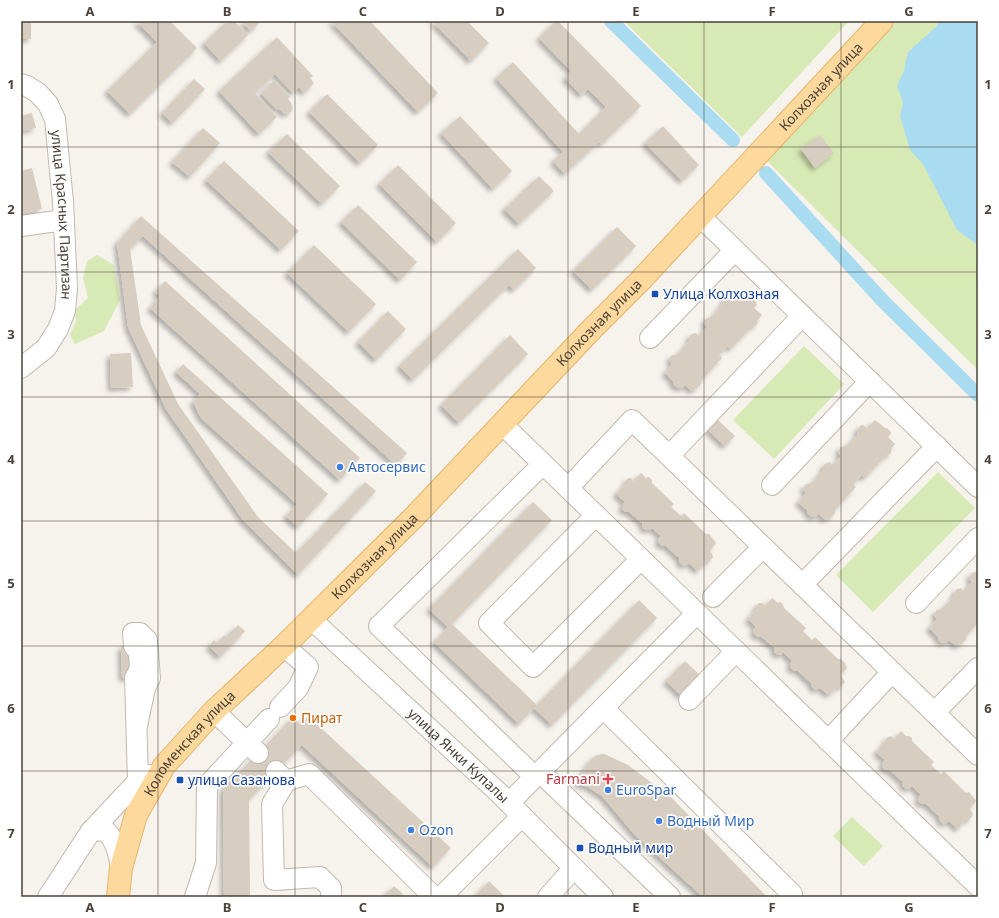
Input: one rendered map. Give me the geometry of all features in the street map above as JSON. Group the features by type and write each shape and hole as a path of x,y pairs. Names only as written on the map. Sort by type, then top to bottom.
{"main road":[{"name":"Колхозная улица","path":"311,618 415,516 701,217 882,21"},
{"name":"Коломенская улица","path":"118,897 121,868 136,815 164,766 214,711 284,646 311,618"}],"street":[{"name":"улица Красных Партизан","path":"21,84 38,93 48,104 55,119 64,220 67,288 65,312 58,329 46,348 21,368"},
{"path":"701,217 978,487"},
{"path":"21,226 64,220"},
{"path":"650,338 735,250"},
{"path":"669,456 802,316"},
{"path":"772,485 870,381"},
{"path":"568,488 632,420 978,755"},
{"path":"502,424 978,886"},
{"path":"802,585 937,446"},
{"path":"543,464 379,626 670,897"},
{"path":"596,515 489,623 533,667 641,559"},
{"path":"916,603 978,538"},
{"path":"713,597 763,547"},
{"path":"441,897 516,809 537,774 697,613"},
{"name":"улица Янки Купалы","path":"311,618 516,809 573,869 603,897"},
{"path":"137,726 145,688 150,678 147,640 140,633 133,633 134,646 128,653 129,670 135,678 138,781"},
{"path":"195,897 206,863 207,786 252,748 274,713 298,688 308,667 284,646"},
{"path":"689,700 736,651"},
{"path":"934,713 978,668"},
{"path":"828,741 892,672"},
{"path":"603,708 792,894 790,897"},
{"path":"214,711 252,748"},
{"path":"48,897 91,831 138,781 164,766"},
{"path":"331,897 331,888 320,877 274,880 272,804 282,776 309,774 434,897"},
{"path":"91,831 105,830 113,838 118,851 121,868"},
{"path":"548,897 573,869"}],"green space":[{"path":"624,21 849,21 742,137"},
{"path":"897,21 978,21 978,370 767,161"},
{"path":"97,255 114,265 120,300 104,331 75,344 70,335 76,321 75,310 88,298 83,278 87,261"},
{"path":"804,346 844,384 774,459 733,420"},
{"path":"938,472 975,508 873,612 836,575"},
{"path":"852,817 883,846 864,866 833,836"}],"water":[{"path":"939,21 978,21 978,245 957,230 923,164 910,150 900,116 903,102 897,86 904,71 908,52 937,26"}],"building":[{"path":"21,21 31,21 31,39 21,39"},
{"path":"136,21 170,21 197,48 130,114 107,91 157,42"},
{"path":"227,21 234,21 248,35 221,61 204,43"},
{"path":"241,21 261,21 251,31"},
{"path":"331,21 370,21 438,93 418,112"},
{"path":"432,21 467,21 489,43 471,61"},
{"path":"556,21 558,21 641,106 602,144 599,142 565,174 553,161 563,152 496,78 513,62 579,134 606,107 588,89 581,95 565,78 571,71 539,38"},
{"path":"277,37 313,76 310,78 314,83 304,93 299,87 293,93 275,74 255,93 277,117 259,134 219,91"},
{"path":"194,79 205,89 173,123 162,113"},
{"path":"274,80 290,97 288,99 293,108 291,112 285,114 278,108 277,110 261,93"},
{"path":"327,94 378,145 360,163 309,112"},
{"path":"32,113 36,128 21,131 21,116"},
{"path":"460,116 512,171 493,189 441,133"},
{"path":"663,126 699,165 682,181 645,143"},
{"path":"203,128 220,143 190,177 172,162"},
{"path":"287,134 340,186 322,204 268,152"},
{"path":"820,135 834,153 815,168 801,149"},
{"path":"224,161 299,231 281,250 206,180"},
{"path":"398,165 456,223 437,242 379,184"},
{"path":"32,168 42,209 21,214 21,171"},
{"path":"539,176 554,191 519,224 504,209"},
{"path":"358,205 417,262 400,280 341,222"},
{"path":"141,216 407,453 396,465 143,236 130,249 141,325 178,404 258,517 296,553 365,482 376,491 298,575 243,520 166,409 128,327 117,243"},
{"path":"617,227 636,246 592,290 573,271"},
{"path":"314,245 376,304 349,332 287,273"},
{"path":"518,249 536,268 514,290 509,285 413,380 399,366"},
{"path":"165,281 360,458 340,480 150,308 160,296 155,292"},
{"path":"741,291 756,302 757,305 754,308 762,315 757,321 758,323 752,327 731,349 728,346 719,355 722,358 701,381 701,384 697,388 692,391 685,385 682,388 678,388 665,373 672,364 669,359 672,355 677,355 689,341 689,337 692,334 696,333 698,336 707,327 704,321 707,318 712,317 726,297 733,300"},
{"path":"388,311 406,329 376,360 358,342"},
{"path":"510,335 528,354 459,423 441,405"},
{"path":"131,353 133,387 111,388 110,354"},
{"path":"183,364 328,494 298,527 286,516 297,504 201,418 193,402 200,394 176,372"},
{"path":"717,419 735,436 725,446 707,429"},
{"path":"875,420 890,431 891,434 888,437 895,444 891,449 891,453 886,456 865,478 862,475 853,484 856,487 835,510 835,513 831,517 827,518 826,520 819,514 812,517 798,502 806,493 803,488 806,484 811,484 823,470 823,466 826,463 830,462 832,465 841,456 838,451 841,447 846,446 858,434 857,430 860,426 863,425 867,428"},
{"path":"641,473 646,478 649,477 652,480 652,483 674,504 671,507 681,516 684,513 706,534 709,534 716,543 710,551 713,557 698,571 689,563 684,566 680,563 679,558 666,546 662,546 659,543 658,539 661,536 652,528 647,530 643,528 642,523 629,512 622,509 625,502 616,494 628,478 631,478 633,481"},
{"path":"533,502 552,520 452,624 537,705 639,600 657,618 552,725 534,708 519,724 434,642 448,627 429,609"},
{"path":"978,571 978,623 966,636 966,640 961,644 957,646 949,640 946,643 943,643 938,640 938,637 929,628 937,619 934,614 937,610 941,610 954,596 957,589 961,588 963,591 972,582 969,577 972,573"},
{"path":"772,598 778,603 781,602 784,608 806,628 803,631 812,640 815,637 838,659 841,659 845,663 847,668 841,675 845,682 841,687 838,687 829,695 820,688 815,690 811,683 797,670 794,671 790,667 792,661 783,652 781,655 778,655 774,652 774,647 760,636 757,637 753,630 756,627 748,619 759,603 762,603 765,606"},
{"path":"238,625 245,631 220,657 209,646 214,640 217,643 224,635 226,637"},
{"path":"121,646 145,646 147,677 122,678"},
{"path":"685,661 702,677 683,697 666,681"},
{"path":"308,716 451,848 433,867 302,745 249,800 250,897 224,897 223,789 293,717 300,724"},
{"path":"901,731 906,736 912,738 912,741 934,762 931,765 941,774 944,771 966,793 969,792 976,801 970,809 973,815 958,829 949,821 944,824 940,821 939,816 926,804 922,804 918,801 918,797 921,795 912,786 907,789 903,786 902,781 889,770 882,767 885,760 876,752 888,737 891,736 894,739"},
{"name":"Водный Мир","path":"604,754 628,765 672,798 767,897 703,897 634,834 602,796 588,787 576,783 591,759 597,755"},
{"path":"489,881 505,897 474,897"},
{"path":"394,886 403,894 401,897 383,897"}],"waterway":[{"path":"611,21 733,140"},
{"path":"766,173 882,300 978,395"}],"place":[{"name":"Улица Колхозная","path":"655,294"},
{"name":"Автосервис","path":"340,467"},
{"name":"Пират","path":"293,718"},
{"name":"Farmani","path":"608,779"},
{"name":"улица Сазанова","path":"180,780"},
{"name":"EuroSpar","path":"608,790"},
{"name":"Водный Мир","path":"659,821"},
{"name":"Ozon","path":"411,830"},
{"name":"Водный мир","path":"580,848"}]}
